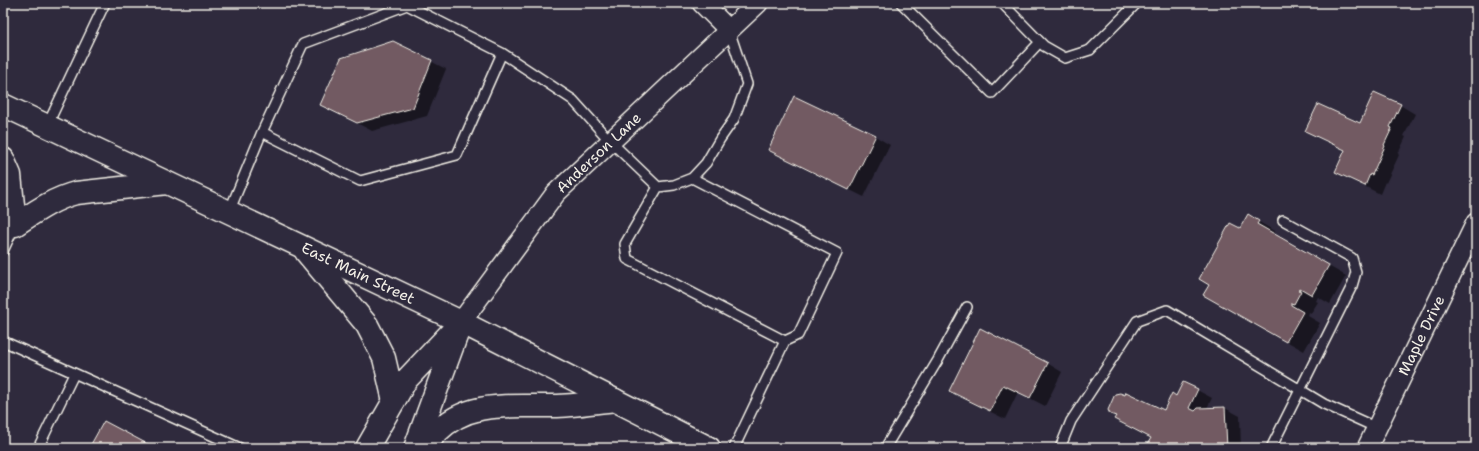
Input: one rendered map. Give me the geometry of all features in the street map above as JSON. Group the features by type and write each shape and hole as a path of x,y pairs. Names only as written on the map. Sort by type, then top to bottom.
{"main road":[{"name":"East Main Street","path":"3,105 461,322 709,448"},
{"path":"3,159 10,175 15,225 47,204 62,197 76,193 167,183"},
{"path":"301,246 367,325 384,358 394,401"},
{"path":"367,448 406,380 461,322"},
{"path":"415,448 461,322"},
{"path":"425,448 436,433 459,416 480,408 555,406 615,400"}],"street":[{"path":"702,3 730,30"},
{"name":"Anderson Lane","path":"461,322 556,193 758,3"},
{"name":"Maple Drive","path":"1367,448 1476,223"}],"lane":[{"path":"47,126 105,3"},
{"path":"901,3 992,93 1040,42"},
{"path":"1002,3 1044,46 1065,58 1090,50 1136,3"},
{"path":"229,212 262,132 304,44 407,5 502,53 573,100 610,141 658,187 674,186 692,178 706,163 734,118 747,84 730,30"},
{"path":"262,132 360,181 457,155 502,53"},
{"path":"692,178 837,253 798,335 785,341 734,448"},
{"path":"658,187 626,244 627,259 785,341"},
{"path":"1271,448 1352,286 1356,272 1352,258 1283,220"},
{"path":"3,251 15,225"},
{"path":"885,448 938,360 967,307"},
{"path":"1060,448 1071,421 1137,321 1167,310 1324,404 1377,428"},
{"path":"3,341 240,448"},
{"path":"38,448 74,374"}],"building":[{"path":"393,41 432,60 413,108 357,123 320,105 341,58"},
{"path":"1374,92 1401,104 1390,127 1392,128 1384,145 1385,146 1372,175 1370,174 1365,186 1335,172 1345,150 1305,131 1318,104 1360,123"},
{"path":"794,96 876,135 849,190 768,150"},
{"path":"1248,214 1259,221 1257,224 1329,265 1312,295 1300,288 1299,290 1301,291 1294,304 1291,303 1291,305 1303,312 1286,342 1203,295 1209,285 1199,279 1230,223 1240,228"},
{"path":"980,328 1048,363 1030,398 1003,385 990,411 949,391"},
{"path":"1183,382 1198,389 1189,408 1195,411 1198,408 1225,407 1227,448 1145,448 1151,438 1114,419 1116,416 1110,414 1108,410 1115,394 1120,393 1125,395 1126,392 1164,410 1172,393 1176,396"},
{"path":"104,421 155,448 89,448"}]}
